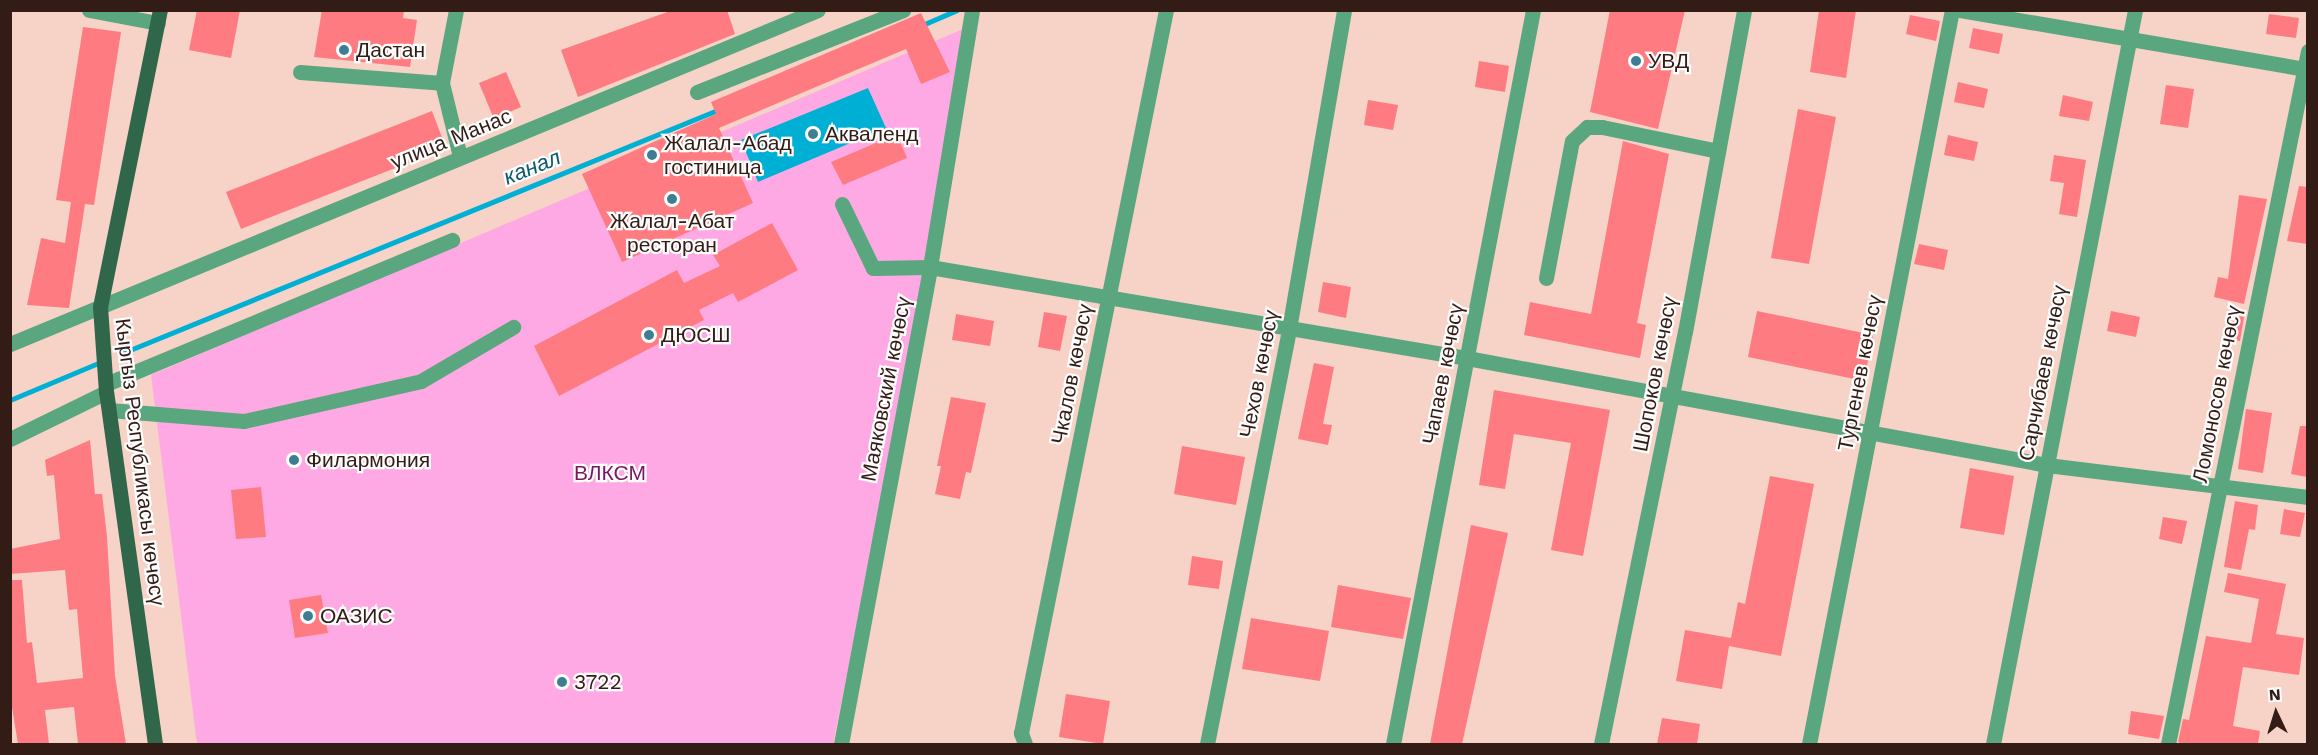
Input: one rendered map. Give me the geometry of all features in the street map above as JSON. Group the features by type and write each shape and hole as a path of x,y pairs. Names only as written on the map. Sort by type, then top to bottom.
{"main road":[{"name":"Кыргыз Республикасы көчөсү","path":"155,744 106,388 100,307 159,16"}],"street":[{"path":"89,10 159,16"},
{"path":"456,10 442,83 460,157"},
{"name":"улица Манас","path":"10,344 818,10"},
{"path":"697,92 903,10"},
{"name":"Чкалов көчөсү","path":"1025,744 1021,733 1166,10"},
{"name":"Чехов көчөсү","path":"1207,744 1289,329 1344,10"},
{"name":"Чапаев көчөсү","path":"1394,744 1533,10"},
{"name":"Шопоков көчөсү","path":"1601,744 1672,395 1744,10"},
{"name":"Тургенев көчөсү","path":"1809,744 1952,10"},
{"path":"1960,10 2129,42 2304,69"},
{"name":"Сарчибаев көчөсү","path":"1993,744 2135,10"},
{"name":"Маяковский көчөсү","path":"841,744 930,267 972,13"},
{"name":"Ломоносов көчөсү","path":"2168,744 2307,51"},
{"path":"300,72 442,83"},
{"path":"1546,278 1572,141 1587,127 1718,151"},
{"path":"842,204 873,268 930,267 1108,299 1467,358 2047,465 2221,485 2307,498"},
{"path":"10,439 106,388 452,240"},
{"path":"109,410 244,421 421,381 513,327"}],"green space":[{"name":"ВЛКСМ","path":"963,29 915,334 833,744 197,744 151,375"}],"water":[{"name":"Акваленд","path":"868,88 886,128 758,182 741,140"}],"building":[{"path":"197,10 240,10 231,58 189,50"},
{"path":"322,10 404,10 403,18 417,20 410,67 314,57"},
{"path":"673,10 727,10 735,34 578,97 561,50"},
{"name":"УВД","path":"1610,10 1685,10 1658,129 1590,112"},
{"path":"1819,10 1856,10 1846,78 1810,72"},
{"path":"921,13 950,72 921,84 906,49 719,128 753,203 622,262 582,174 716,114 711,102"},
{"path":"2269,14 2299,18 2296,38 2266,34"},
{"path":"1910,15 1940,21 1936,41 1906,34"},
{"path":"83,27 121,32 94,205 85,204 69,308 27,305 41,238 65,243 71,202 56,200"},
{"path":"1973,28 2003,34 1999,54 1969,48"},
{"path":"1479,61 1509,66 1505,92 1475,87"},
{"path":"506,72 521,107 494,119 479,83"},
{"path":"1958,82 1988,89 1984,108 1954,102"},
{"path":"2166,85 2194,89 2188,128 2160,124"},
{"path":"2063,95 2093,102 2089,121 2059,116"},
{"path":"1368,100 1398,105 1393,130 1364,125"},
{"path":"1798,109 1836,117 1809,264 1771,258"},
{"path":"432,111 446,148 241,229 226,192"},
{"path":"897,134 907,158 843,185 831,162"},
{"path":"1948,135 1978,142 1974,161 1944,155"},
{"path":"1623,141 1669,154 1637,323 1646,325 1640,358 1524,335 1530,302 1591,314"},
{"path":"2054,155 2086,160 2077,217 2059,214 2064,183 2050,181"},
{"path":"2299,186 2307,187 2307,244 2287,241"},
{"path":"2239,195 2267,199 2244,304 2214,297 2218,277 2228,279"},
{"path":"772,223 798,270 738,302 733,293 699,310 704,320 559,396 534,346 677,270 684,283 720,266 713,255"},
{"path":"1919,244 1948,250 1944,270 1914,264"},
{"path":"1323,282 1351,287 1346,318 1318,312"},
{"path":"1757,311 1873,335 1864,381 1748,357"},
{"path":"2111,311 2140,317 2136,337 2107,331"},
{"path":"1044,312 1067,316 1060,351 1038,347"},
{"path":"956,314 994,321 990,346 952,340"},
{"path":"2231,315 2244,317 2240,341 2227,338"},
{"path":"1314,363 1334,367 1323,424 1332,425 1328,445 1298,439"},
{"path":"1494,390 1610,410 1583,556 1551,550 1571,443 1514,434 1505,489 1479,485"},
{"path":"951,397 986,403 971,473 966,472 960,499 935,494 941,466 937,466"},
{"path":"2246,409 2272,413 2263,473 2238,469"},
{"path":"2300,426 2307,426 2307,477 2291,474"},
{"path":"90,440 95,494 102,494 107,536 115,676 126,744 78,744 74,707 45,710 49,744 18,744 10,695 10,580 22,580 27,643 32,642 37,683 83,678 77,609 69,610 65,570 10,574 10,549 60,539 54,475 47,476 45,460"},
{"path":"1182,446 1245,457 1236,505 1174,494"},
{"path":"1970,468 2014,476 2004,535 1960,528"},
{"path":"1770,476 1814,484 1781,656 1729,646 1722,689 1676,681 1685,630 1731,638 1738,602 1745,604"},
{"path":"261,487 266,537 236,539 231,490"},
{"path":"2235,501 2258,505 2255,530 2249,529 2241,570 2224,567"},
{"path":"2284,509 2305,513 2300,537 2280,534"},
{"path":"2163,517 2187,521 2182,544 2159,539"},
{"path":"1471,525 1508,533 1462,744 1430,744"},
{"path":"1192,556 1223,561 1219,589 1188,585"},
{"path":"2228,573 2286,584 2276,634 2304,638 2299,675 2243,667 2233,726 2260,731 2258,744 2183,744 2178,742 2183,719 2189,720 2206,636 2251,643 2259,599 2224,592"},
{"path":"1338,585 1411,598 1403,639 1331,627"},
{"name":"ОАЗИС","path":"321,595 328,633 295,638 289,600"},
{"path":"1251,618 1329,631 1320,681 1242,669"},
{"path":"1066,694 1110,701 1103,744 1059,737"},
{"path":"2131,711 2164,716 2159,739 2128,734"},
{"path":"1662,718 1700,724 1697,744 1657,744"}],"waterway":[{"name":"канал","path":"920,26 957,10"},
{"name":"канал","path":"120,354 720,109"},
{"name":"канал","path":"10,400 98,363"}],"place":[{"name":"Дастан","path":"344,50"},
{"name":"УВД","path":"1636,61"},
{"name":"Акваленд","path":"813,134"},
{"name":"Жалал-Абад гостиница","path":"652,155"},
{"name":"Жалал-Абат ресторан","path":"672,199"},
{"name":"ДЮСШ","path":"649,335"},
{"name":"Филармония","path":"294,460"},
{"name":"ОАЗИС","path":"308,616"},
{"name":"3722","path":"562,682"}]}
